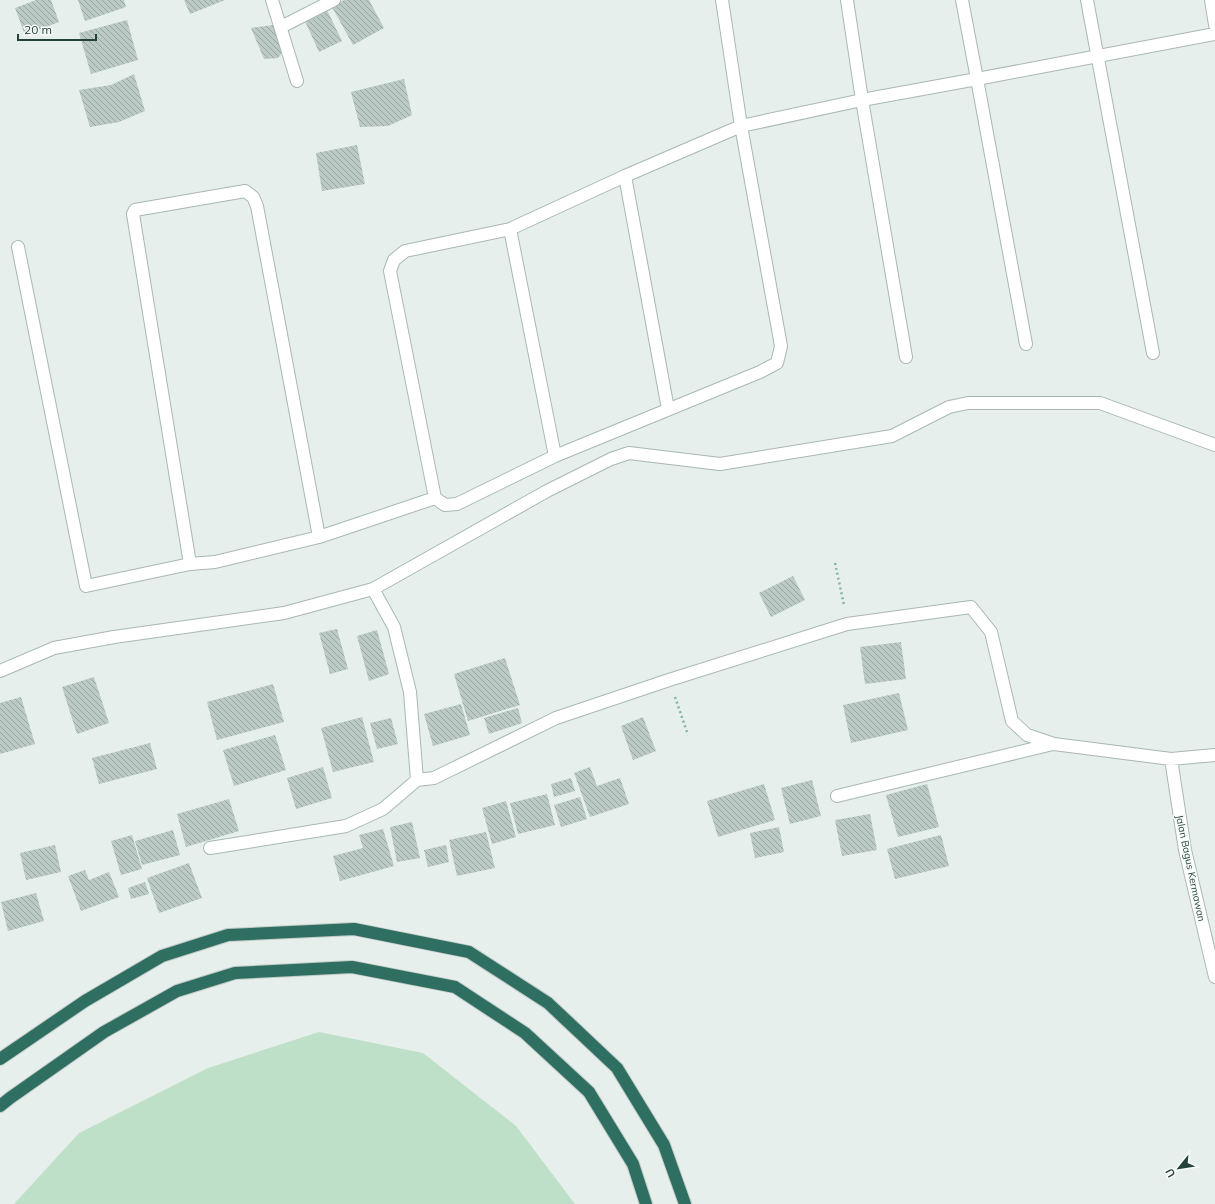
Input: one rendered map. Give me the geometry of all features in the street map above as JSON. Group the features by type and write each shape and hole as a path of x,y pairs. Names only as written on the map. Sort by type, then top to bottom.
{"highway":[{"path":"0,1059 85,1001 162,956 228,935 354,929 469,952 548,1003 617,1068 664,1145 685,1204"},
{"path":"0,1106 104,1032 177,991 235,972 352,967 455,987 525,1033 588,1092 632,1164 646,1204"}],"street":[{"path":"272,0 297,80"},
{"path":"281,27 334,0"},
{"path":"722,0 741,126 781,346 777,363 760,372 555,456 457,504 445,505 435,498 390,272 394,260 405,251 510,229 624,176 741,126 862,100 1215,34"},
{"path":"847,0 862,100 906,357"},
{"path":"962,0 1026,344"},
{"path":"1086,0 1153,353"},
{"path":"1211,0 1215,25"},
{"path":"624,176 668,409"},
{"path":"190,564 133,214 135,210 245,191 253,197 258,214 319,537"},
{"path":"510,229 555,456"},
{"path":"18,248 86,586 190,564 215,562 319,537 435,498"},
{"path":"0,671 54,648 114,637 284,613 373,589 546,491 611,459 629,453 720,464 892,436 949,407 968,403 1100,403 1215,445"},
{"path":"373,589 394,627 410,692 417,780"},
{"path":"210,848 346,826 383,809 417,780 434,778 556,718 669,680 847,624 971,607 991,632 1012,721 1027,735 1054,744 1171,758 1215,755"},
{"path":"837,796 1054,744"},
{"name":"Jalan Bagus Kermawan","path":"1171,758 1185,850 1215,977"}],"path":[{"path":"835,563 847,624"},
{"path":"669,680 688,735"}],"green space":[{"path":"319,1032 423,1053 516,1126 575,1204 14,1204 79,1133 208,1068"}],"building":[{"path":"36,0 51,0 59,22 25,35 15,8"},
{"path":"78,0 124,0 126,7 85,21"},
{"path":"184,0 225,0 190,14"},
{"path":"344,0 369,0 384,28 353,45 332,7"},
{"path":"326,8 342,41 319,52 304,19"},
{"path":"127,20 138,60 91,74 79,33"},
{"path":"274,25 285,49 278,58 264,59 251,28"},
{"path":"134,74 145,111 119,122 90,127 79,90 111,85"},
{"path":"404,79 412,115 388,126 360,127 351,92"},
{"path":"357,145 365,184 322,191 316,153"},
{"path":"793,576 805,600 771,617 759,593"},
{"path":"337,629 348,669 330,674 319,633"},
{"path":"377,630 389,674 369,681 357,636"},
{"path":"901,642 906,679 865,684 860,647"},
{"path":"505,658 520,705 468,721 454,674"},
{"path":"94,677 109,723 77,734 62,687"},
{"path":"273,684 284,722 217,740 207,702"},
{"path":"899,693 908,730 851,743 843,705"},
{"path":"21,697 35,744 0,754 0,703"},
{"path":"461,704 470,735 433,746 424,714"},
{"path":"518,708 522,723 489,734 484,718"},
{"path":"362,717 374,762 333,772 321,728"},
{"path":"643,717 656,751 633,760 621,726"},
{"path":"391,718 398,744 377,749 370,723"},
{"path":"275,735 286,770 234,786 223,750"},
{"path":"150,743 157,769 99,784 92,758"},
{"path":"323,767 332,798 296,809 287,778"},
{"path":"590,767 597,786 620,778 629,804 590,817 574,773"},
{"path":"571,778 575,791 554,797 551,784"},
{"path":"812,780 821,816 790,824 781,788"},
{"path":"764,784 775,820 718,837 707,801"},
{"path":"927,784 939,827 898,837 886,795"},
{"path":"547,794 555,825 518,834 510,803"},
{"path":"580,797 587,819 561,827 554,805"},
{"path":"229,799 239,831 186,847 177,814"},
{"path":"506,801 516,837 492,844 482,808"},
{"path":"870,814 877,850 842,856 835,820"},
{"path":"412,822 420,858 397,862 390,827"},
{"path":"779,827 784,852 755,858 750,833"},
{"path":"383,829 394,866 340,881 333,856 363,848 359,835"},
{"path":"173,830 180,855 142,865 135,841"},
{"path":"486,832 495,868 457,876 449,840"},
{"path":"132,835 142,869 121,875 111,841"},
{"path":"941,835 949,866 895,879 887,849"},
{"path":"55,845 61,872 26,880 20,853"},
{"path":"446,845 449,862 428,867 424,850"},
{"path":"189,863 202,898 159,913 147,878"},
{"path":"85,870 89,880 109,872 119,897 81,911 68,876"},
{"path":"145,882 149,894 131,899 128,888"},
{"path":"36,893 44,921 8,931 1,902"}]}
